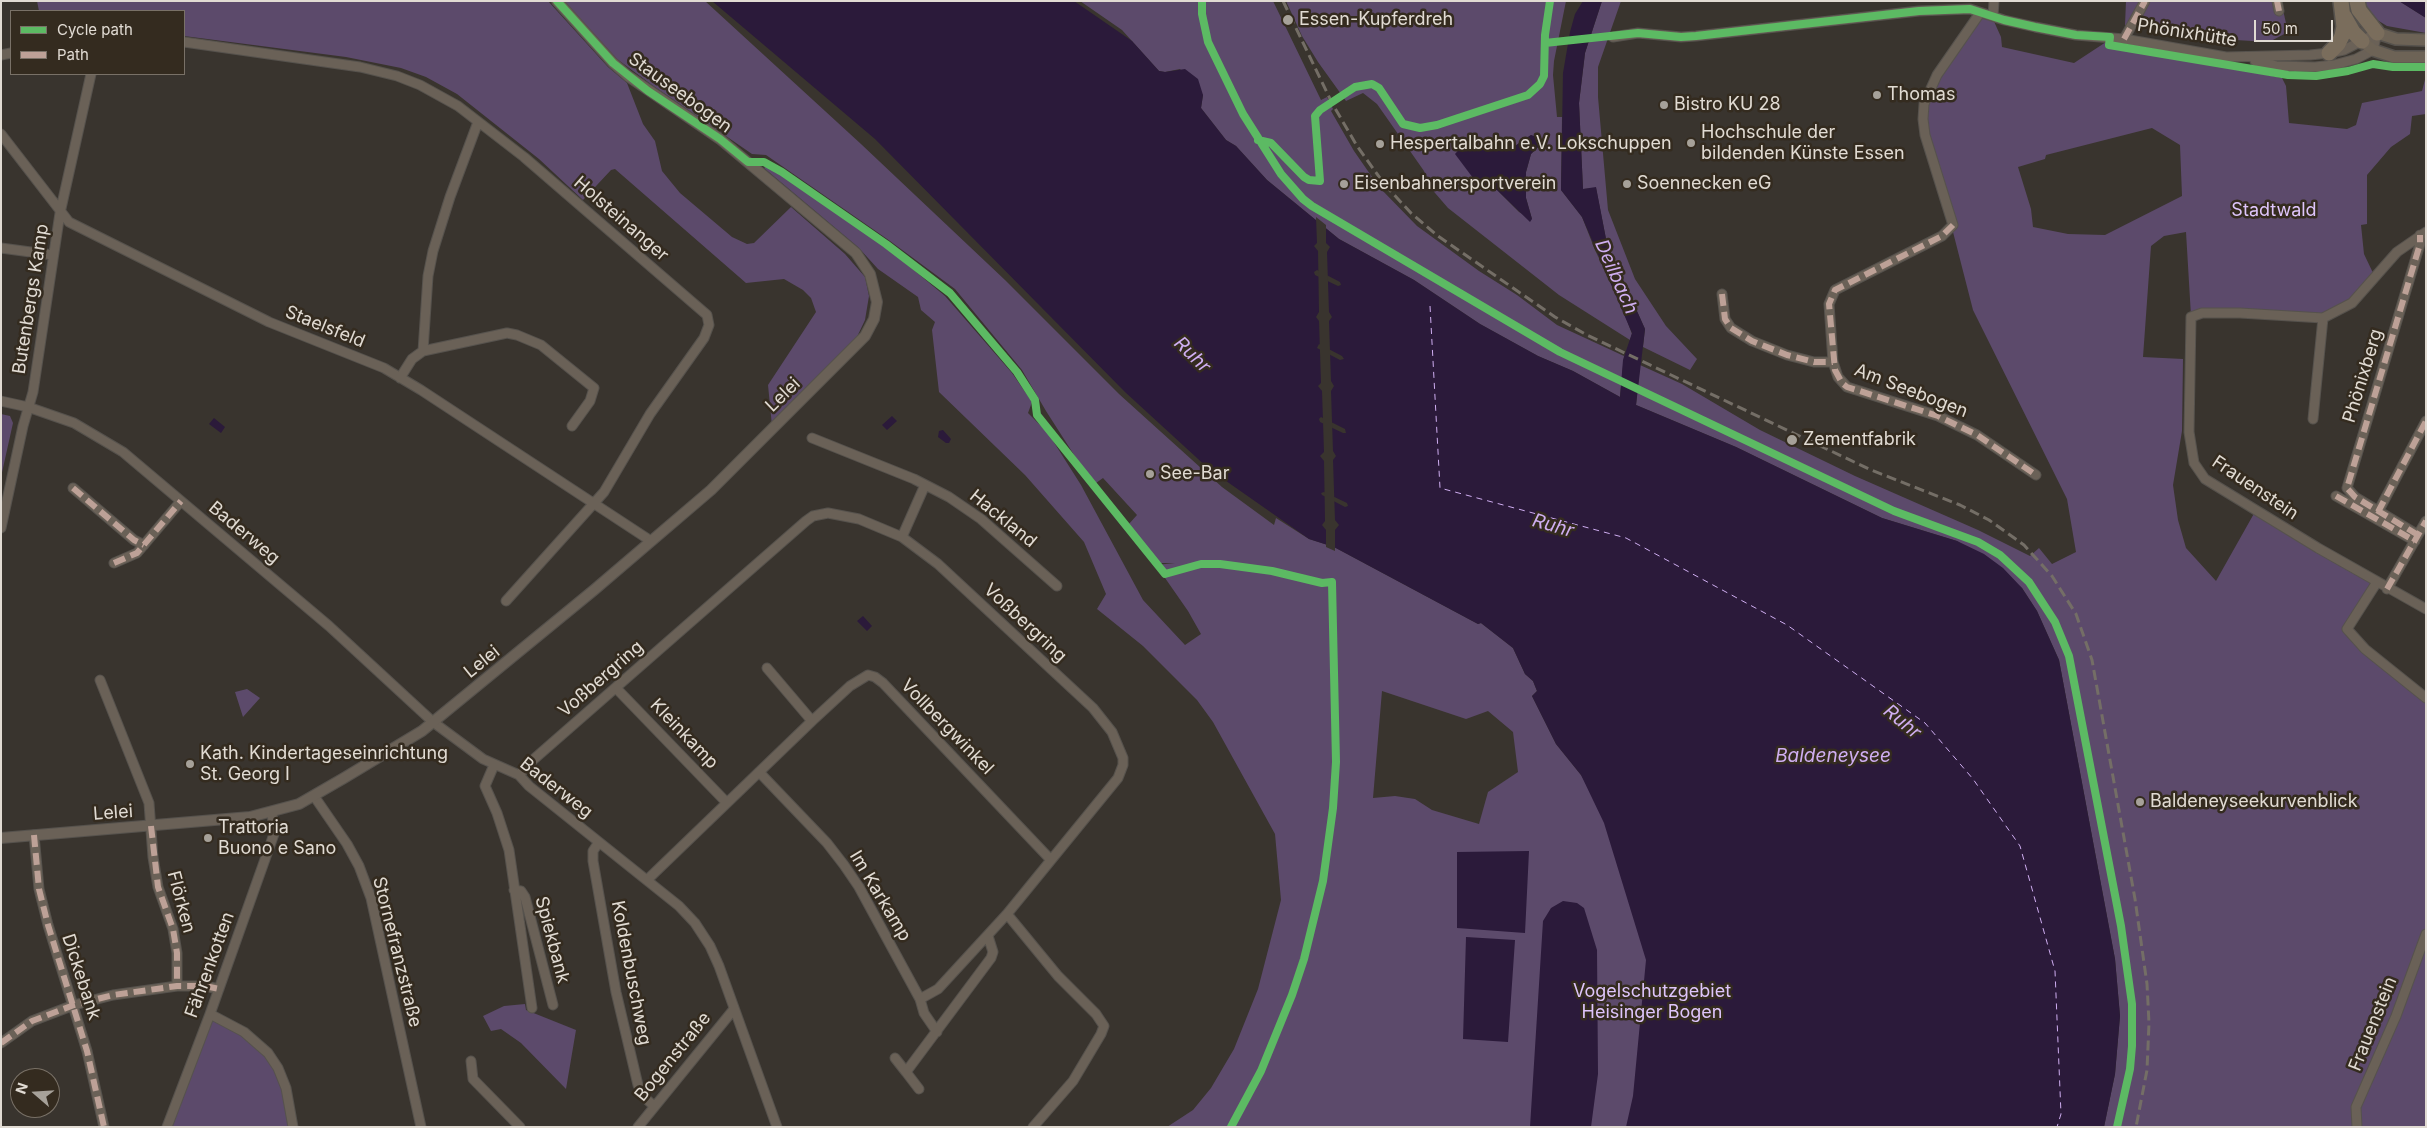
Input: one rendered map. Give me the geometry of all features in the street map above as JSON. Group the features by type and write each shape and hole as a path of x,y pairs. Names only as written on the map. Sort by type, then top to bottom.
{"highway":[{"path":"2357,1 2359,10 2377,33"},
{"path":"2342,8 2353,32 2368,45"},
{"path":"2329,53 2338,44 2342,36 2342,8"}],"main road":[{"path":"2377,33 2396,39 2426,40"},
{"path":"2368,45 2394,57 2426,57"}],"street":[{"name":"Stauseebogen","path":"557,1 613,63 628,76 720,139 856,253 870,274 876,295 876,310"},
{"path":"1993,16 1994,1"},
{"name":"Phönixhütte","path":"2124,39 2145,1"},
{"path":"2278,1 2279,11"},
{"name":"Phönixhütte","path":"1613,37 1638,33 1696,36 1918,11 1970,10 2004,20 2076,35 2124,39 2226,57 2245,58 2329,53 2368,45"},
{"name":"Am Seebogen","path":"1980,13 1937,75 1924,104 1925,135 1953,226 1942,236 1835,290 1829,304 1833,362 1838,377 1847,387 1938,416 1977,435 2036,475"},
{"name":"Phönixhütte","path":"2245,58 2276,66 2315,67 2356,59 2377,33"},
{"name":"Holsteinanger","path":"185,42 304,58 397,76 428,89 458,106 524,157 699,305 709,318 704,338 650,414 595,505 506,601"},
{"name":"Butenbergs Kamp","path":"1,528 35,381 60,213 91,75"},
{"path":"423,351 427,286 433,251 450,197 478,122"},
{"name":"Staelsfeld","path":"1,134 60,213 76,225 300,336 384,368 651,541"},
{"path":"2313,419 2323,318 2352,303 2397,252 2423,234"},
{"name":"Phönixberg","path":"2417,538 2355,497 2346,488 2423,234"},
{"path":"1,248 53,256"},
{"name":"Am Seebogen","path":"1722,294 1725,319 1731,328 1752,341 1787,355 1814,362 1833,362"},
{"name":"Lelei","path":"1,838 217,821 272,812 299,804 414,738 711,490 844,359 865,336 876,310"},
{"name":"Frauenstein","path":"2323,318 2240,313 2202,313 2191,317 2190,451 2194,463 2205,479 2377,582"},
{"path":"400,378 412,359 423,351 507,333 541,345 594,388 590,401 572,426"},
{"name":"Baderweg","path":"1,401 28,407 74,423 124,452 329,626 433,722 464,746 494,765 518,775 529,786 679,906 695,923 710,946 776,1127"},
{"path":"2378,512 2426,421"},
{"name":"Hackland","path":"812,438 925,485 949,497 981,519 1056,586"},
{"path":"902,537 925,485"},
{"path":"73,488 134,540 144,545"},
{"path":"2336,496 2417,538"},
{"name":"Baderweg","path":"114,563 128,558 144,545 182,501"},
{"name":"Voßbergring","path":"518,775 813,516 828,513 849,516 902,537 938,564 1093,708 1105,721 1119,744 1123,765 1118,778 1007,914"},
{"path":"2387,588 2426,521"},
{"path":"2426,609 2377,582 2347,629 2365,649 2426,698"},
{"path":"767,668 812,720"},
{"name":"Vollbergwinkel","path":"647,880 760,773 812,720 861,678 868,675 875,677 1050,859"},
{"name":"Flörken","path":"100,680 147,796 158,887 173,929 177,953 177,986"},
{"name":"Kleinkamp","path":"616,688 727,803"},
{"name":"Spiekbank","path":"494,765 484,786 497,813 509,850 532,1008"},
{"name":"Im Karkamp","path":"760,773 844,865 859,886 920,999 924,1013 937,1032"},
{"name":"Stornefranzstraße","path":"314,796 348,844 371,898 421,1127"},
{"name":"Fährenkotten","path":"167,1127 210,1014 274,834 272,812"},
{"name":"Dickebank","path":"34,835 39,889 48,925 90,1061 104,1127"},
{"name":"Koldenbuschweg","path":"598,842 593,861 616,992 638,1085 645,1098 654,1106"},
{"name":"Spiekbank","path":"514,890 521,891 525,897 553,1005"},
{"path":"920,999 938,989 1007,914 1052,970 1096,1014 1104,1026 1101,1034 1073,1081 1033,1127"},
{"name":"Frauenstein","path":"2357,1127 2356,1107 2396,1016 2426,934"},
{"path":"906,1072 991,958 993,952 988,936"},
{"path":"1,1043 32,1021 74,1005 112,995 177,986 205,986 219,989"},
{"name":"Bogenstraße","path":"638,1127 734,1008"},
{"path":"210,1014 244,1032 268,1053 278,1068 288,1093 292,1127"},
{"path":"895,1058 920,1089"},
{"path":"471,1061 473,1078 520,1127"}],"green space":[{"path":"37,1 548,1 608,67 627,83 643,124 655,141 662,171 680,193 732,237 747,244 754,243 791,207 845,254 865,277 869,296 865,320 856,339 772,426 768,385 816,312 811,298 803,290 784,279 746,283 615,169 611,170 583,200 539,159 457,94 426,77 401,68 346,57 185,36 185,10 39,10"},
{"name":"Vogelschutzgebiet Heisinger Bogen","path":"563,1 705,1 861,144 1005,280 1119,394 1222,487 1274,525 1276,518 1309,539 1334,547 1478,624 1481,623 1513,648 1525,674 1533,681 1537,691 1532,696 1556,744 1581,775 1814,1127 1167,1127 1193,1110 1211,1088 1234,1049 1258,989 1281,900 1275,834 1213,722 1197,700 1143,646 1097,609 1106,594 1084,542 1025,475 939,392 932,330 935,322 921,310 918,297 878,269 858,247 764,168 766,166 782,174 886,247 945,296 1012,373 1032,402 1028,413 1048,433 1081,485 1143,600 1185,645 1201,634 1188,611 1156,565 1175,563 1158,563 1128,525 1137,515 1103,478 1096,483 1078,461 1022,370 955,289 890,241 766,155 752,154 617,59","holes":["1382,691 1466,719 1488,711 1513,732 1518,772 1488,792 1479,824 1432,810 1415,799 1395,796 1373,798"]},
{"path":"1080,1 1273,1 1321,100 1327,97 1333,109 1331,111 1354,151 1379,187 1417,226 1557,325 1624,356 1620,397 1573,371 1538,356 1480,324 1414,280 1339,239 1267,180 1236,146 1226,140 1201,108 1203,95 1180,69 1165,72 1159,71 1122,30","holes":["1326,213 1369,237 1341,225"]},
{"path":"1286,1 1566,1 1553,75 1557,117 1562,117 1561,190 1582,217 1595,250 1620,302 1632,334 1630,340 1559,295 1448,208 1429,186 1424,171 1377,104 1363,93 1346,101 1302,36","holes":["1531,135 1540,145 1531,154 1526,172 1526,198 1532,219 1519,212 1497,190 1479,186 1463,145 1515,146"]},
{"path":"1602,1 1621,1 1598,67 1598,97 1608,210 1635,279 1666,326 1697,359 1690,370 1643,347 1645,329 1607,244 1596,188 1583,189 1579,103 1585,53"},
{"path":"2126,1 2281,1 2288,32 2269,42 2202,38 2125,25"},
{"path":"2365,1 2399,1 2426,18 2426,33 2387,26 2369,15"},
{"name":"Stadtwald","path":"1981,14 1992,17 2001,37 2002,47 2074,63 2106,42 2282,78 2286,86 2289,123 2347,129 2356,125 2362,103 2422,91 2426,76 2426,114 2412,116 2410,134 2391,147 2367,175 2367,224 2361,225 2364,254 2374,275 2351,302 2321,317 2191,316 2186,232 2164,236 2151,246 2143,357 2183,359 2182,431 2173,485 2178,520 2186,548 2216,581 2256,510 2375,582 2346,629 2426,700 2426,927 2355,1107 2355,1127 2104,1127 2115,1074 2120,1016 2115,959 2059,660 2037,611 2022,588 1957,541 1882,518 1736,447 1636,405 1640,365 1682,384 1760,430 1855,476 1978,530 2030,556 2039,548 2052,564 2076,552 2067,499 1973,310 1924,119 1930,93","holes":["2152,128 2180,145 2182,196 2105,235 2068,234 2033,227 2031,209 2018,167 2045,159 2046,155"]},
{"path":"1,414 10,416 13,423 1,477"},
{"path":"247,689 260,698 243,717 235,692"},
{"path":"2426,939 2426,1127 2358,1127 2357,1108"},
{"path":"525,1004 526,1010 576,1030 566,1089 521,1043 501,1029 491,1031 483,1016 504,1006"},
{"path":"210,1014 255,1043 282,1078 291,1127 167,1127"}],"water":[{"name":"Baldeneysee","path":"712,1 1074,1 1132,41 1159,71 1185,69 1198,79 1203,95 1201,108 1226,140 1236,146 1267,180 1339,239 1414,280 1480,324 1538,356 1573,371 1620,397 1623,360 1632,333 1582,217 1561,190 1563,73 1570,32 1575,14 1583,1 1602,1 1585,53 1579,103 1583,189 1596,187 1607,244 1645,329 1636,405 1736,447 1882,518 1957,541 1984,554 2003,568 2022,588 2037,611 2059,660 2115,959 2120,1016 2115,1074 2104,1127 1626,1127 1633,1096 1646,960 1604,823 1581,775 1556,744 1532,696 1537,691 1533,681 1525,674 1513,648 1481,623 1478,624 1334,547 1309,539 1209,469 1125,392 875,139","holes":["1317,270 1340,282 1341,285 1338,286 1315,275 1314,272","1319,344 1342,356 1344,359 1340,360 1317,348","1321,417 1345,429 1346,433 1320,422 1319,419","1324,492 1347,503 1348,506 1345,507 1321,493"]},
{"path":"2399,1 2426,1 2426,18"},
{"path":"1531,135 1541,138 1540,145 1531,154 1526,172 1526,198 1532,219 1530,222 1497,190 1479,186 1455,154 1463,145 1515,146"},
{"path":"892,416 897,421 887,430 882,425"},
{"path":"214,418 225,427 221,433 209,424"},
{"path":"943,430 951,439 949,443 938,437 939,431"},
{"path":"863,616 872,626 867,631 857,621"},
{"path":"1529,851 1525,933 1457,928 1457,852"},
{"path":"1563,901 1577,903 1584,908 1597,950 1598,1074 1591,1127 1530,1127 1543,921 1551,908"},
{"path":"1466,937 1515,940 1508,1042 1463,1039"}],"pier":[{"path":"1594,36 1591,42 1567,44 1567,38"},
{"path":"1316,217 1326,225 1326,243 1330,247 1327,252 1329,312 1332,317 1329,321 1331,381 1334,386 1331,391 1333,451 1336,456 1333,460 1335,520 1339,525 1335,530 1335,551 1326,547 1326,530 1322,525 1325,521 1324,461 1320,456 1324,452 1322,391 1318,386 1321,383 1319,321 1316,317 1319,312 1318,251 1314,246 1317,243"}],"ferry route":[{"path":"1430,306 1440,488 1626,538 1787,625 1925,723 1973,779 2020,846 2055,971 2061,1114 2057,1127"}],"railway":[{"path":"1283,1 1332,103 1357,146 1385,185 1411,213 1438,236 1555,317 1587,335 1871,470 1960,505 1989,520 2024,545 2052,576 2076,614 2092,660 2135,899 2147,984 2149,1023 2147,1070 2136,1127"}],"marked path":[{"path":"2124,39 2145,1"},
{"path":"2277,1 2279,11"},
{"path":"1953,225 1942,236 1835,290 1829,304 1835,370 1842,383 1847,387 1938,416 1977,435 2036,475"},
{"path":"2418,535 2355,497 2347,488 2420,244 2420,235"},
{"path":"1722,294 1725,319 1731,328 1752,341 1787,355 1814,362 1833,362"},
{"path":"2378,512 2426,421"},
{"path":"73,488 134,540 144,545"},
{"path":"2336,496 2415,541"},
{"path":"114,563 137,553 181,501"},
{"path":"2387,589 2426,521"},
{"path":"151,826 158,887 173,929 177,953 177,986"},
{"path":"34,835 39,889 48,925 87,1051 104,1127"},
{"path":"1,1043 32,1021 74,1005 113,995 177,986 205,986 219,989"}],"cycle path":[{"path":"557,1 613,63 648,91 720,139 748,162 764,162 782,172 886,244 950,293 1017,372 1035,400 1037,415 1165,574 1201,564 1220,564 1272,571 1322,583 1332,582 1336,762 1333,808 1323,881 1304,959 1292,995 1261,1071 1231,1127"},
{"path":"1202,1 1202,14 1208,42 1243,114 1281,174 1303,199 1312,206 1560,352 1894,511 1978,542 2000,555 2029,582 2055,622 2069,656 2121,926 2132,1004 2132,1046 2130,1069 2117,1127"},
{"path":"1258,140 1271,143 1304,177 1309,180 1320,181 1315,116 1320,110 1355,87 1372,84 1379,88 1403,124 1420,128 1437,125 1528,95 1540,84 1544,76 1545,35 1550,1"},
{"path":"1545,43 1638,33 1681,37 1696,36 1919,11 1970,9 2004,20 2035,27 2076,35 2110,37 2109,45 2288,75 2316,76 2348,71 2373,64 2393,67 2426,67"}],"place":[{"name":"Essen-Kupferdreh","path":"1288,20"},
{"name":"Thomas","path":"1877,95"},
{"name":"Bistro KU 28","path":"1664,105"},
{"name":"Hochschule der bildenden Künste Essen","path":"1691,143"},
{"name":"Hespertalbahn e.V. Lokschuppen","path":"1380,144"},
{"name":"Eisenbahnersportverein","path":"1344,184"},
{"name":"Soennecken eG","path":"1627,184"},
{"name":"Zementfabrik","path":"1792,440"},
{"name":"See-Bar","path":"1150,474"},
{"name":"Kath. Kindertageseinrichtung St. Georg I","path":"190,764"},
{"name":"Baldeneyseekurvenblick","path":"2140,802"},
{"name":"Trattoria Buono e Sano","path":"208,838"}],"water label":[{"name":"Deilbach","path":"1616,277"},
{"name":"Ruhr","path":"1192,355"},
{"name":"Ruhr","path":"1553,526"},
{"name":"Ruhr","path":"1902,722"}]}
